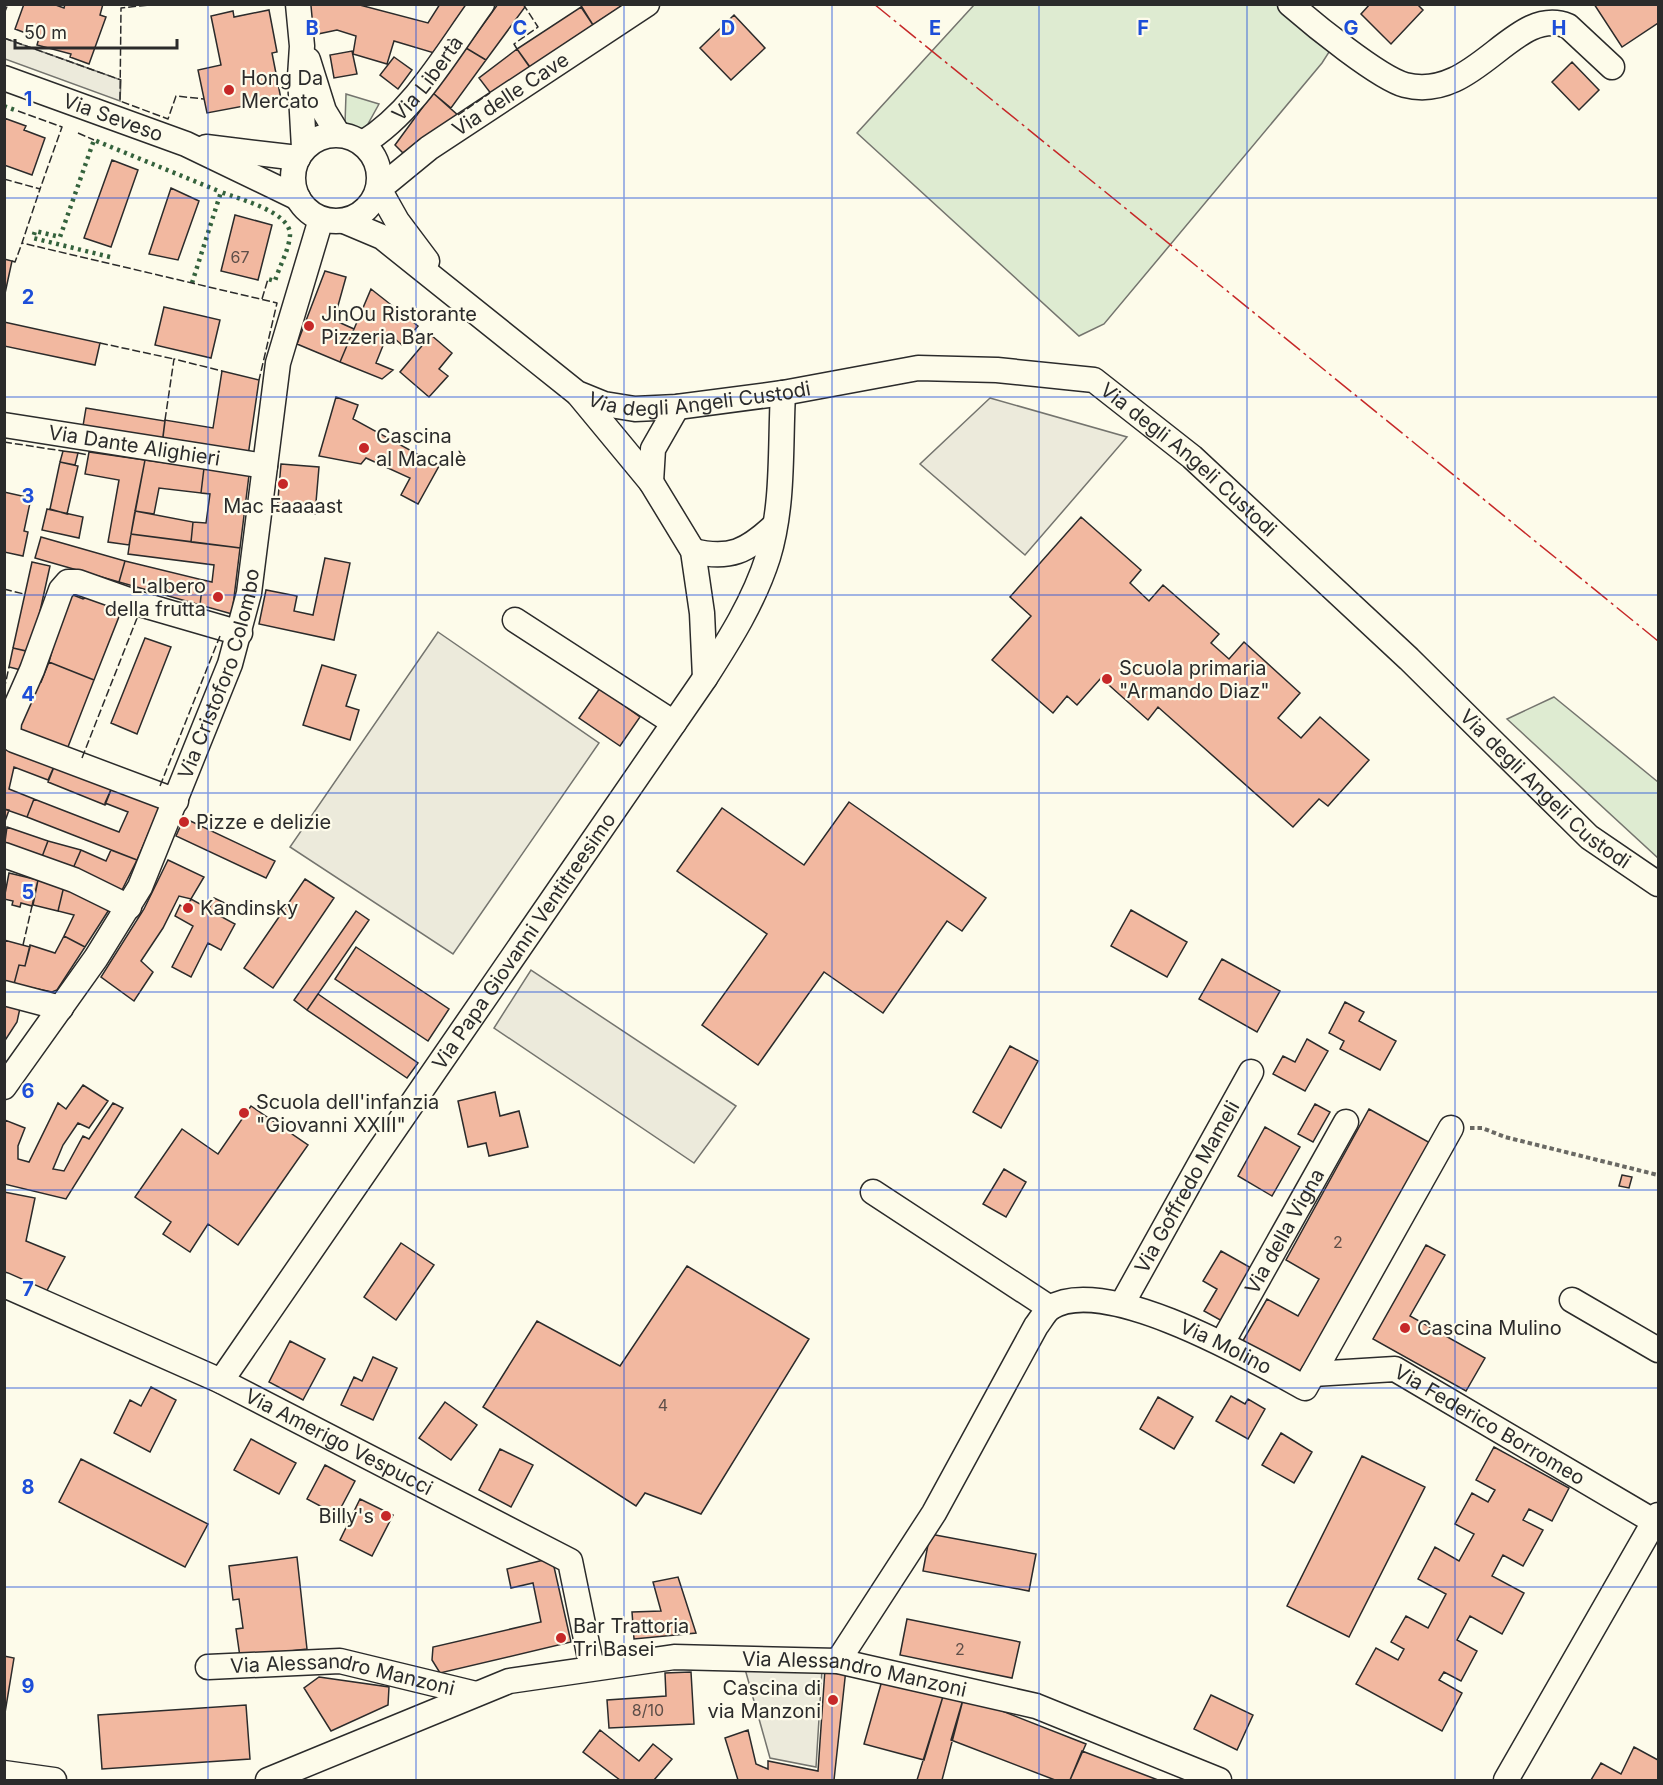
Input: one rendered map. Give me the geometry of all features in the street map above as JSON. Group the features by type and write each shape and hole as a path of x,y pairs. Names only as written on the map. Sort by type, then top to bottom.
{"street":[{"path":"298,4 302,40 301,153 293,178 298,198 304,207 332,220 366,210 379,189 380,174 377,162 363,143 338,134 325,136 301,153"},
{"name":"Via Libertà","path":"363,143 385,131 410,103 482,4"},
{"name":"Via delle Cave","path":"379,189 424,152 647,4"},
{"path":"1290,4 1391,79 1405,85 1432,87 1460,78 1525,30 1542,22 1560,22 1568,26 1612,67"},
{"path":"302,40 324,111 338,134"},
{"name":"Via Seveso","path":"4,78 186,144 298,198"},
{"name":"Via Seveso","path":"186,144 301,153"},
{"name":"Via degli Angeli Custodi","path":"379,189 397,221 447,287"},
{"name":"Via degli Angeli Custodi","path":"332,220 382,237 577,393 604,404 635,409 677,407 783,393 918,368 996,370 1094,380 1192,457 1409,659 1589,837 1659,884"},
{"name":"Via Cristoforo Colombo","path":"4,1087 129,907 151,863 240,633 249,593 278,363 332,220"},
{"path":"577,393 651,482 693,550 702,614 705,678"},
{"name":"Via Papa Giovanni Ventitreesimo","path":"221,1381 705,678 744,617 768,556 774,526 783,393"},
{"path":"651,482 653,449 677,407"},
{"name":"Via Dante Alighieri","path":"4,425 265,466"},
{"path":"693,550 715,556 740,552 758,541 774,526"},
{"path":"176,801 14,740 8,735 9,722 32,670 61,590 68,582 78,582 140,604 240,633"},
{"path":"515,620 674,723"},
{"path":"4,855 66,876 129,907"},
{"path":"4,993 61,1008"},
{"name":"Via Goffredo Mameli","path":"1122,1304 1251,1072"},
{"name":"Via della Vigna","path":"1222,1343 1346,1122"},
{"path":"1313,1374 1451,1128"},
{"path":"838,1661 934,1513 1036,1326 1050,1308 873,1192"},
{"name":"Via Amerigo Vespucci","path":"4,1285 221,1381 570,1561 592,1668"},
{"name":"Via Molino","path":"1050,1308 1079,1299 1122,1304 1222,1343 1305,1388 1313,1374"},
{"path":"1572,1300 1659,1350"},
{"name":"Via Federico Borromeo","path":"1313,1374 1395,1369 1657,1519 1506,1780"},
{"name":"Via Alessandro Manzoni","path":"268,1780 509,1681 674,1657 838,1661 1036,1706 1219,1780"},
{"name":"Via Alessandro Manzoni","path":"208,1667 340,1661 476,1694"},
{"path":"12,1776 54,1780"}],"path":[{"path":"1451,1128 1482,1128 1505,1137 1659,1175"}],"green space":[{"path":"974,5 1281,5 1331,49 1322,63 1104,324 1079,336 857,133"},
{"path":"346,94 379,104 364,131 345,124"},
{"path":"1554,697 1658,782 1658,858 1507,719"}],"shaded area":[{"path":"4,38 121,80 120,101 5,59"},
{"path":"990,398 1127,437 1025,555 920,464"},
{"path":"438,632 599,743 453,954 290,847"},
{"path":"531,970 736,1106 694,1163 494,1028"},
{"path":"745,1669 822,1670 816,1767 770,1758"}],"building":[{"path":"24,4 53,4 64,8 65,4 103,4 100,15 106,17 89,64 70,57 71,54 37,45 39,38 15,29"},
{"path":"310,4 356,4 428,23 440,4 468,4 434,53 394,41 387,64 353,54 356,36 337,30 313,35"},
{"path":"498,4 523,4 525,7 486,60 466,48"},
{"path":"580,4 625,4 593,25"},
{"path":"1370,4 1417,4 1423,10 1391,44 1361,14"},
{"path":"1594,4 1658,4 1658,23 1622,47"},
{"path":"581,7 593,25 530,67 517,49"},
{"path":"269,10 277,52 272,53 281,99 207,113 198,70 221,65 211,16 233,11 234,17"},
{"path":"734,15 765,48 731,80 700,48"},
{"path":"466,48 486,60 451,108 433,93"},
{"path":"517,49 531,69 492,95 479,78"},
{"path":"352,51 357,74 334,78 330,55"},
{"path":"394,57 412,70 398,89 380,75"},
{"path":"1572,62 1599,90 1579,110 1552,82"},
{"path":"433,93 460,117 403,153 395,145"},
{"path":"4,118 26,126 24,130 45,138 32,175 4,165"},
{"path":"112,160 138,170 111,247 84,238"},
{"path":"171,188 199,201 178,260 149,254"},
{"path":"235,215 272,225 258,280 221,271"},
{"path":"4,259 12,261 4,298"},
{"path":"325,271 346,277 334,320 354,329 340,362 297,344"},
{"path":"371,289 418,326 402,345 388,333 376,363 393,370 382,379 340,362"},
{"path":"164,307 220,320 211,358 155,345"},
{"path":"4,322 100,343 95,365 4,346"},
{"path":"431,335 452,353 439,369 448,376 429,397 400,372"},
{"path":"222,371 259,380 248,456 162,444 165,420 213,428"},
{"name":"Cascina al Macalè","path":"336,397 358,405 353,419 439,466 418,504 401,495 410,478 366,458 361,464 319,456"},
{"path":"86,408 165,421 162,445 82,432"},
{"path":"63,451 78,453 75,465 60,462"},
{"path":"89,452 145,460 129,545 108,542 119,480 85,474"},
{"path":"145,460 204,468 201,493 159,488 154,514 135,511"},
{"path":"60,462 78,466 67,514 50,509"},
{"path":"281,464 319,467 315,514 277,511"},
{"path":"204,468 249,475 240,548 191,542 193,522 206,523 210,494 201,493"},
{"path":"4,492 31,498 24,531 28,532 23,556 4,552"},
{"path":"47,509 83,517 79,538 42,530"},
{"path":"135,511 193,522 191,542 131,534"},
{"path":"1081,517 1141,570 1130,583 1149,601 1163,585 1219,634 1211,643 1229,659 1244,642 1300,693 1278,718 1301,738 1320,717 1369,760 1328,806 1319,799 1293,827 1158,707 1148,720 1101,678 1077,705 1067,696 1053,713 992,660 1031,616 1010,597"},
{"path":"131,534 240,548 232,614 200,605 203,580 212,582 214,565 128,554"},
{"path":"41,537 125,561 119,582 35,558"},
{"path":"325,558 350,563 334,640 259,624 266,590 297,596 294,611 313,615"},
{"path":"125,561 203,580 200,605 119,582"},
{"path":"32,562 50,566 31,652 13,648"},
{"path":"68,593 83,599 93,595 122,609 94,680 49,662"},
{"path":"145,638 171,647 137,734 111,723"},
{"path":"13,648 30,652 25,671 9,667"},
{"path":"49,662 94,680 66,752 15,727 38,681 41,682"},
{"path":"322,665 356,675 346,706 359,710 350,740 303,725"},
{"path":"600,688 640,717 620,746 579,718"},
{"path":"4,741 56,762 48,780 14,767 9,789 34,799 27,817 4,809"},
{"path":"56,762 113,785 105,805 48,782"},
{"path":"113,785 161,804 137,860 27,817 34,799 119,832 128,812 105,803"},
{"path":"849,802 986,898 962,931 947,921 883,1013 824,972 758,1065 702,1025 767,934 677,871 722,808 804,865"},
{"path":"4,809 9,810 4,824"},
{"path":"184,818 275,861 266,878 176,836"},
{"path":"7,827 48,841 40,862 4,849"},
{"path":"48,841 81,850 71,873 40,862"},
{"path":"81,850 106,861 111,850 137,860 120,894 71,873"},
{"path":"168,860 204,877 191,899 179,896 163,928 141,961 153,972 134,1001 101,977 144,909"},
{"path":"9,873 38,880 32,906 21,903 20,907 12,905 13,901 4,899"},
{"path":"305,879 334,898 273,988 244,968"},
{"path":"38,880 64,886 58,911 33,905"},
{"path":"64,886 112,905 85,947 64,936 74,915 58,911"},
{"path":"214,898 227,904 220,916 235,924 221,950 208,943 191,977 172,967 193,926 175,916 180,905 186,909 191,899 209,909"},
{"path":"1131,910 1187,942 1167,977 1111,946"},
{"path":"356,911 369,920 307,1010 294,1000"},
{"path":"64,936 85,947 57,990 52,992 14,984 19,965 25,966 30,945 55,953"},
{"path":"4,940 30,947 25,966 19,965 14,984 4,981"},
{"path":"356,947 449,1009 428,1041 335,979"},
{"path":"1222,959 1280,991 1257,1032 1199,999"},
{"path":"318,994 418,1063 407,1078 307,1010"},
{"path":"1345,1002 1364,1012 1359,1021 1396,1041 1380,1070 1340,1049 1344,1041 1329,1033"},
{"path":"4,1005 20,1008 17,1022 4,1042"},
{"path":"1307,1039 1328,1051 1305,1091 1273,1074 1283,1056 1295,1062"},
{"path":"1010,1046 1038,1061 1001,1128 973,1112"},
{"path":"83,1085 108,1101 89,1128 78,1123 63,1145 53,1169 64,1171 83,1136 89,1139 113,1103 123,1108 66,1199 4,1184 5,1120 25,1128 18,1146 18,1159 29,1162 58,1103 66,1109"},
{"path":"495,1092 500,1116 519,1111 528,1147 489,1156 486,1143 468,1147 458,1101"},
{"path":"1315,1104 1330,1112 1313,1142 1298,1134"},
{"path":"251,1106 308,1145 238,1245 208,1224 190,1252 163,1234 171,1222 135,1197 182,1129 218,1154"},
{"path":"1369,1109 1432,1144 1306,1371 1296,1375 1241,1344 1267,1299 1298,1316 1319,1279 1286,1260"},
{"path":"1265,1127 1300,1147 1272,1196 1238,1176"},
{"path":"1004,1169 1026,1182 1006,1217 983,1204"},
{"path":"1622,1175 1632,1177 1629,1188 1619,1186"},
{"path":"4,1192 35,1198 26,1241 65,1257 45,1294 4,1274"},
{"path":"401,1243 434,1265 396,1320 364,1297"},
{"name":"Cascina Mulino","path":"1426,1245 1445,1255 1410,1316 1485,1358 1466,1391 1373,1339"},
{"path":"1221,1251 1253,1269 1222,1321 1204,1311 1217,1289 1203,1281"},
{"path":"687,1266 809,1339 701,1514 645,1493 636,1506 483,1407 537,1321 620,1366"},
{"path":"290,1341 325,1359 303,1400 269,1382"},
{"path":"373,1357 397,1368 373,1420 341,1405 354,1377 362,1381"},
{"path":"151,1387 176,1400 150,1452 114,1433 130,1400 141,1406"},
{"path":"1231,1396 1245,1404 1248,1399 1265,1409 1248,1439 1216,1421"},
{"path":"1158,1397 1193,1417 1174,1449 1140,1429"},
{"path":"445,1402 477,1425 451,1460 419,1438"},
{"path":"1281,1433 1312,1452 1294,1483 1262,1465"},
{"path":"251,1439 296,1463 279,1494 234,1470"},
{"path":"1494,1447 1569,1488 1552,1521 1529,1509 1523,1520 1543,1530 1523,1566 1503,1555 1492,1576 1524,1593 1502,1634 1470,1616 1457,1640 1477,1651 1461,1681 1444,1672 1439,1680 1462,1693 1442,1731 1356,1684 1376,1648 1398,1660 1404,1649 1391,1642 1406,1616 1428,1628 1446,1594 1418,1579 1435,1547 1459,1561 1474,1534 1455,1524 1472,1493 1488,1502 1495,1490 1476,1480"},
{"path":"500,1449 533,1465 511,1507 479,1490"},
{"path":"1362,1456 1425,1487 1349,1637 1287,1606"},
{"path":"81,1459 208,1524 185,1567 59,1502"},
{"path":"325,1465 355,1481 337,1515 307,1499"},
{"path":"360,1499 393,1515 372,1556 340,1540"},
{"path":"930,1534 1036,1554 1029,1591 923,1571"},
{"path":"297,1557 307,1649 240,1657 236,1629 243,1628 239,1599 233,1600 229,1566"},
{"path":"552,1558 571,1642 440,1673 432,1660 433,1647 541,1622 533,1583 511,1588 507,1569"},
{"path":"678,1577 696,1633 634,1639 632,1612 661,1611 653,1582"},
{"path":"907,1619 1020,1642 1012,1678 900,1655"},
{"path":"4,1656 14,1658 4,1719"},
{"name":"Cascina di via Manzoni","path":"825,1669 846,1669 834,1780 738,1780 725,1738 748,1730 756,1764 768,1769 768,1761 818,1771"},
{"path":"691,1672 694,1724 609,1728 607,1700 666,1696 665,1673"},
{"path":"319,1677 389,1687 388,1705 331,1731 304,1688"},
{"path":"883,1677 944,1693 924,1760 864,1744"},
{"path":"944,1693 964,1696 942,1780 917,1780"},
{"path":"1211,1695 1253,1715 1237,1750 1194,1729"},
{"path":"964,1696 1086,1744 1070,1780 1055,1780 951,1740"},
{"path":"246,1705 250,1759 102,1769 98,1715"},
{"path":"600,1730 639,1761 653,1744 672,1759 654,1780 620,1780 583,1752"},
{"path":"1634,1747 1658,1760 1658,1780 1591,1780 1601,1763 1621,1774"},
{"path":"1082,1751 1158,1780 1070,1780"}],"hedge":[{"path":"4,106 18,111"},
{"path":"110,257 33,238 35,231 60,237 94,140 221,192"},
{"path":"192,283 221,192 273,213 288,227 289,241 275,281 268,279"}],"fence":[{"path":"4,14 8,4"},
{"path":"158,4 121,8 120,101 168,119 176,96 204,99"},
{"path":"517,49 514,44 538,27 525,7"},
{"path":"4,38 121,80"},
{"path":"458,115 490,93"},
{"path":"18,111 62,127 40,189"},
{"path":"78,133 94,140"},
{"path":"4,179 40,189 22,243 277,303 259,380"},
{"path":"12,261 15,262 22,243"},
{"path":"262,299 268,279"},
{"path":"100,343 174,359"},
{"path":"165,420 174,359 222,371"},
{"path":"4,442 63,451"},
{"path":"78,453 88,455"},
{"path":"4,589 24,594"},
{"path":"82,758 139,613"},
{"path":"160,786 220,636"},
{"path":"4,690 9,667"},
{"path":"23,945 32,906"}],"power":[{"path":"874,4 1658,641"}],"place":[{"name":"Hong Da Mercato","path":"229,90"},
{"name":"JinOu Ristorante Pizzeria Bar","path":"309,326"},
{"name":"Cascina al Macalè","path":"364,448"},
{"name":"Mac Faaaast","path":"283,484"},
{"name":"L'albero della frutta","path":"218,597"},
{"name":"Scuola primaria \"Armando Diaz\"","path":"1107,679"},
{"name":"Pizze e delizie","path":"184,822"},
{"name":"Kandinsky","path":"188,908"},
{"name":"Scuola dell'infanzia \"Giovanni XXIII\"","path":"244,1113"},
{"name":"Cascina Mulino","path":"1405,1328"},
{"name":"Billy's","path":"386,1516"},
{"name":"Bar Trattoria Tri Basei","path":"561,1638"},
{"name":"Cascina di via Manzoni","path":"833,1700"}]}
